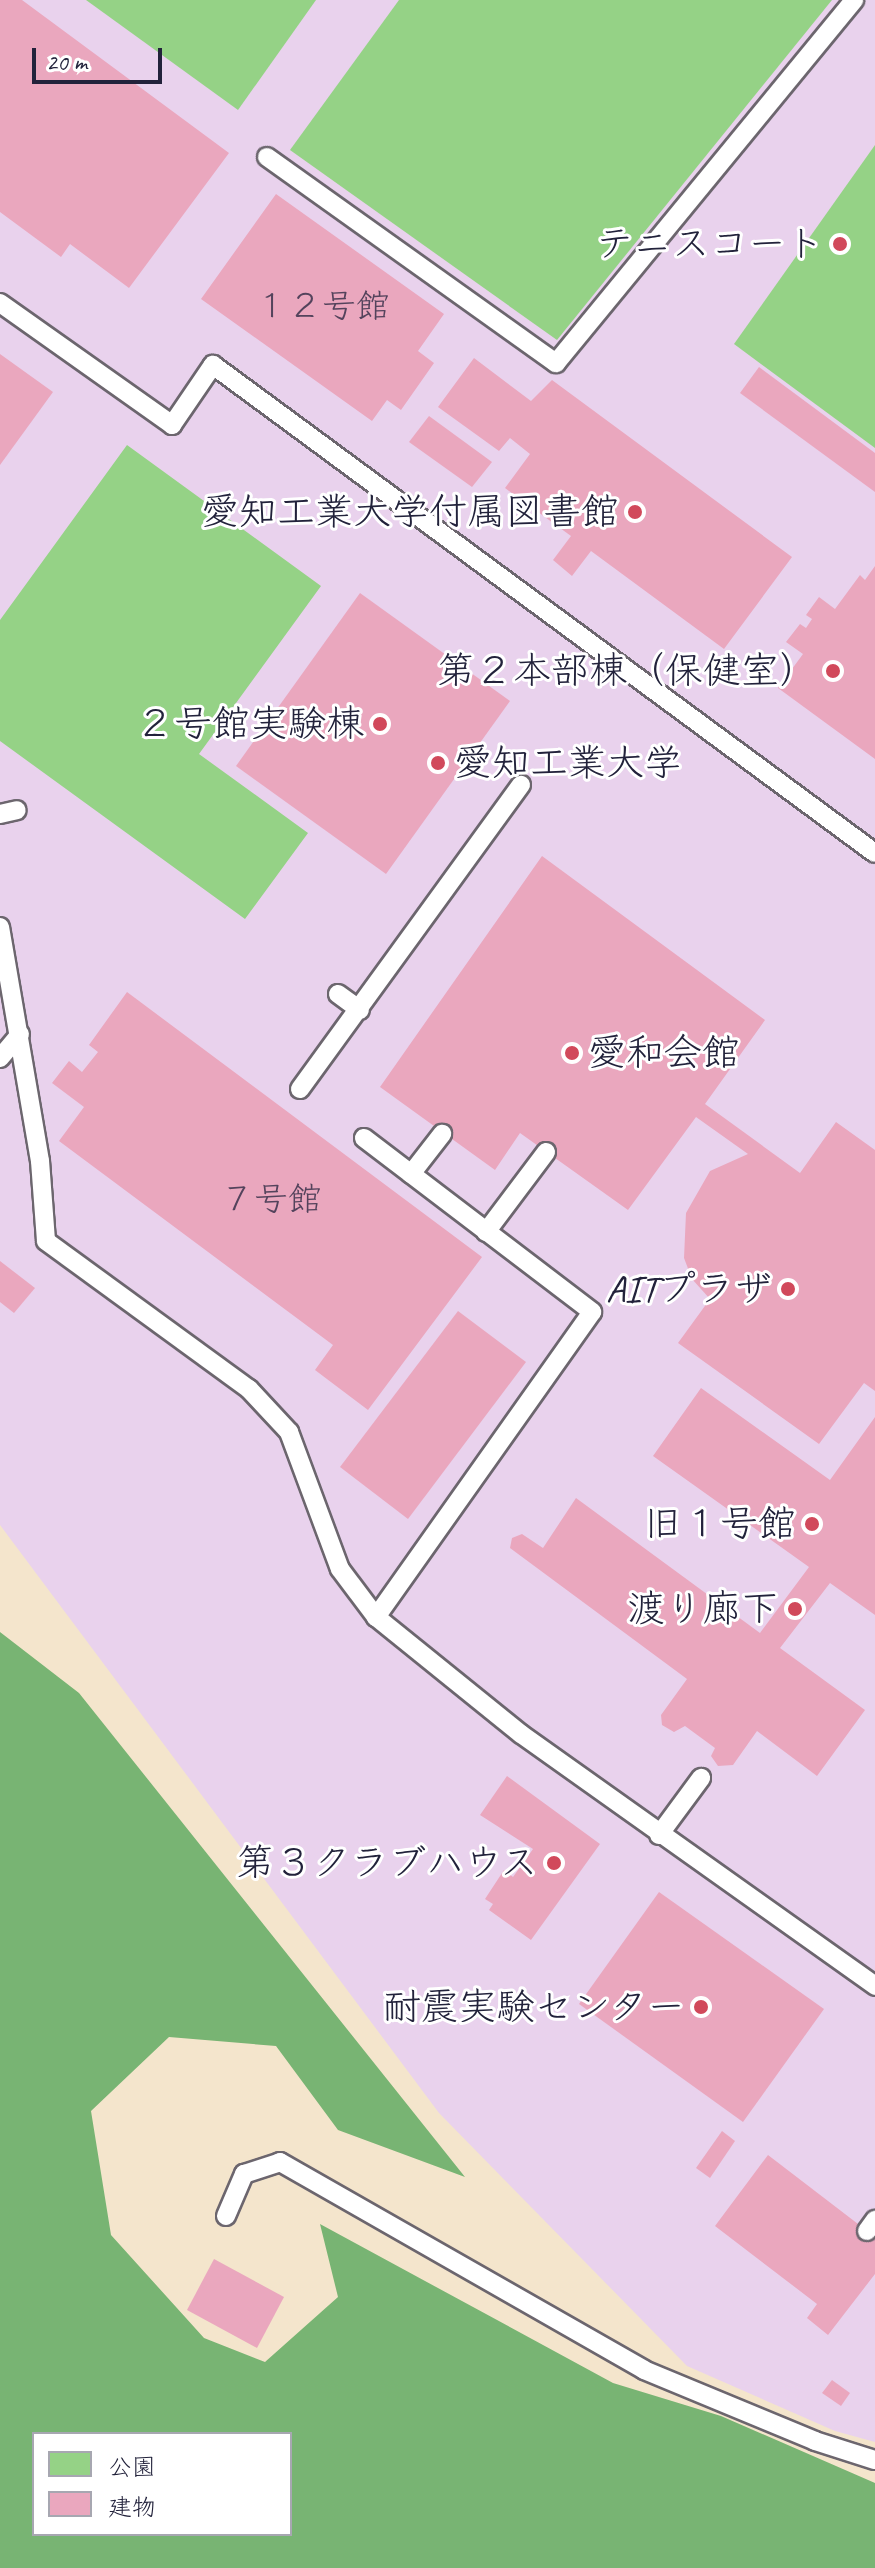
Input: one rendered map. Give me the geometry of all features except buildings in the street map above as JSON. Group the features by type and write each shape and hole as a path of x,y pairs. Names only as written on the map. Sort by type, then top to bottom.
{"lane":[{"path":"267,157 556,363 854,0"},
{"path":"0,303 172,425 213,365 875,853"},
{"path":"300,1089 521,785"},
{"path":"0,927 40,1161 46,1241 249,1389 289,1432 340,1569 376,1617 521,1734 875,1986"},
{"path":"338,994 360,1010"},
{"path":"0,1058 20,1034"},
{"path":"411,1174 442,1134"},
{"path":"364,1138 592,1312 376,1617"},
{"path":"486,1232 546,1152"},
{"path":"659,1835 701,1778"},
{"path":"226,2216 244,2174 280,2162 644,2370 815,2441 875,2460"}],"shaded area":[{"name":"愛知工業大学","path":"0,0 875,0 875,2442 835,2431 687,2366 439,2113 0,1525"}],"green space":[{"path":"86,0 316,0 238,110"},
{"path":"399,0 832,0 557,340 290,150"},
{"name":"テニスコート","path":"875,145 875,448 734,344"},
{"path":"127,445 321,586 199,754 308,833 245,919 0,741 0,620"},
{"path":"0,1632 79,1693 465,2177 338,2130 276,2046 169,2037 91,2111 111,2235 204,2338 265,2362 338,2297 320,2224 613,2383 721,2416 875,2483 875,2568 0,2568"}],"place":[{"name":"テニスコート","path":"840,244"},
{"name":"愛知工業大学付属図書館","path":"635,512"},
{"name":"第２本部棟（保健室）","path":"833,671"},
{"name":"２号館実験棟","path":"380,724"},
{"name":"愛知工業大学","path":"438,763"},
{"name":"愛和会館","path":"572,1053"},
{"name":"AITプラザ","path":"788,1289"},
{"name":"旧１号館","path":"812,1524"},
{"name":"渡り廊下","path":"795,1609"},
{"name":"第３クラブハウス","path":"554,1863"},
{"name":"耐震実験センター","path":"701,2007"}]}
